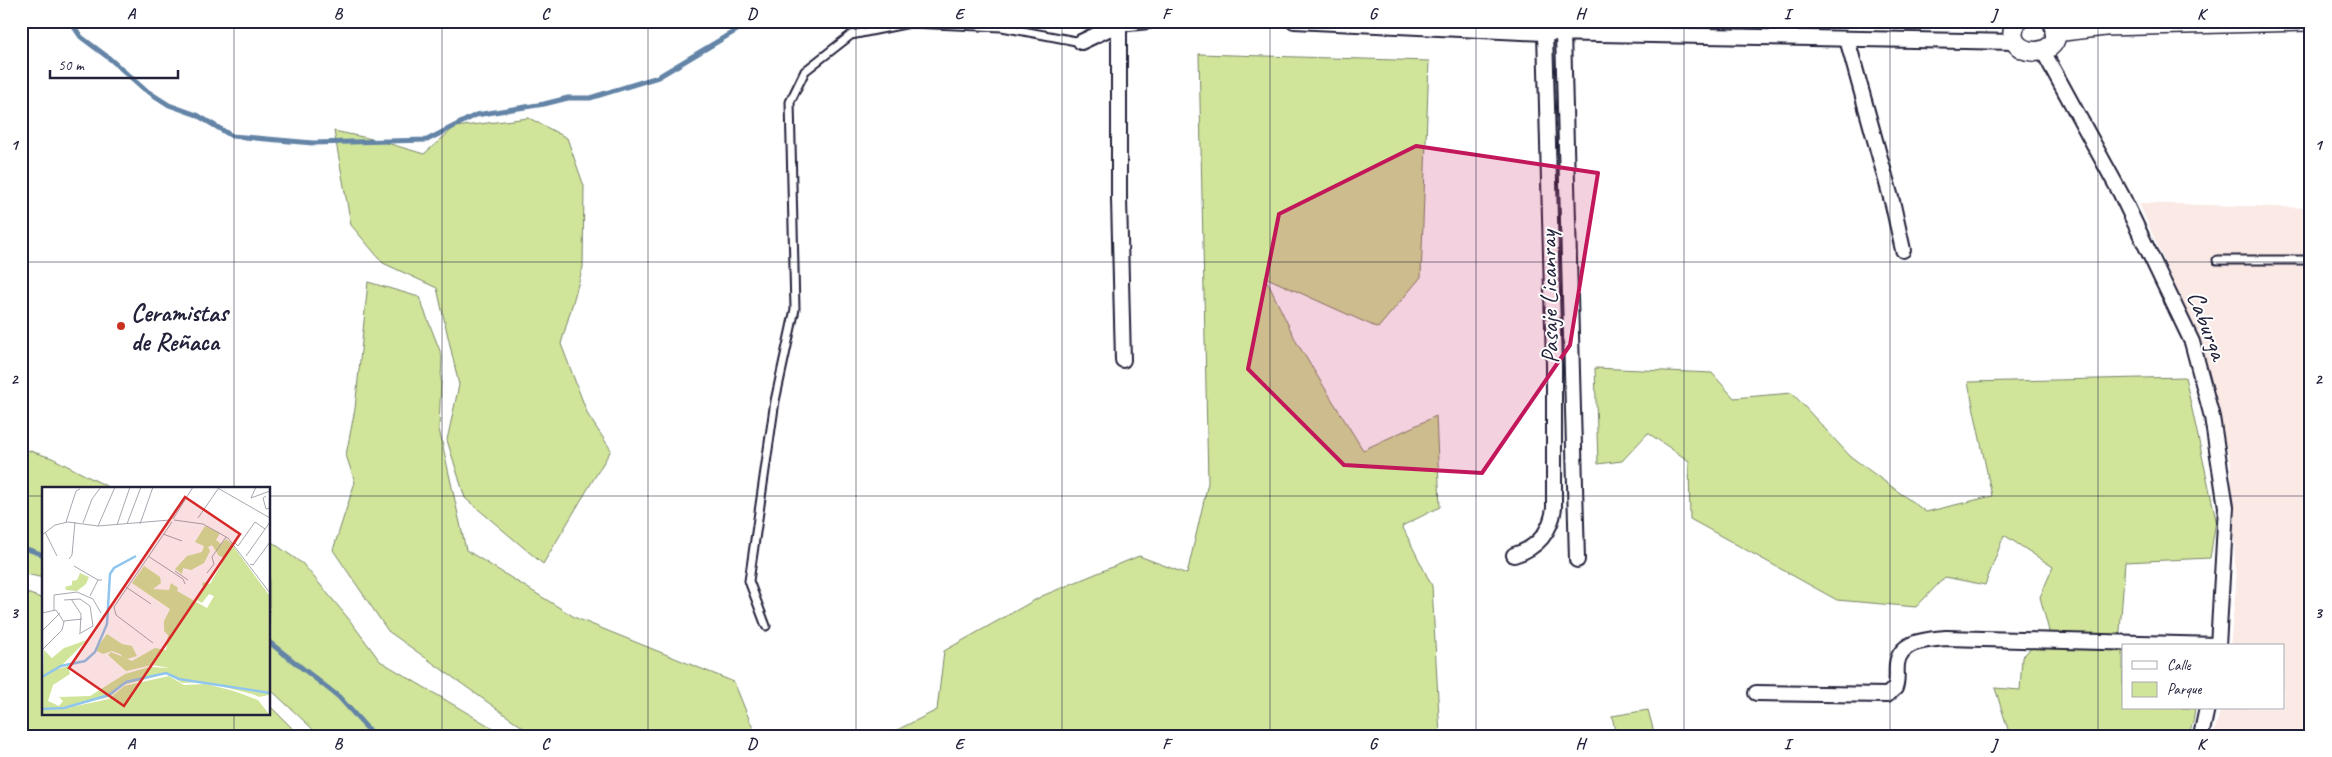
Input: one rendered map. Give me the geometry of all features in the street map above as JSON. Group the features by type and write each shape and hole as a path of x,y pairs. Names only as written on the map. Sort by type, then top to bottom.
{"street":[{"path":"1081,42 1118,24 1149,21"},
{"path":"1294,21 1545,33 2016,42"},
{"path":"2016,21 2013,31 2016,42 2020,47 2031,53 2043,51 2052,43 2053,26 2307,21"},
{"path":"1118,24 1118,199 1123,360"},
{"path":"1514,555 1533,547 1540,540 1551,523 1554,508 1554,365 1545,33"},
{"name":"Pasaje Licanray","path":"1563,33 1577,560"},
{"path":"1847,39 1894,205 1903,250"},
{"name":"Caburga","path":"2043,51 2122,194 2192,342 2212,417 2226,507 2218,644"},
{"path":"1756,693 1887,695 1895,688 1897,663 1907,648 1917,642 1946,638 2150,644"},
{"path":"2201,736 2208,710"}],"lane":[{"path":"766,626 749,581 775,401 796,309 790,102 805,71 852,35 910,23 1002,27 1081,42"},
{"path":"2217,260 2311,260"}],"highlighted area":[{"path":"1416,146 1598,173 1570,345 1482,473 1344,465 1248,369 1279,214"}],"shaded area":[{"path":"2139,203 2311,208 2311,736 2213,736 2220,710 2284,710 2284,644 2230,644 2236,588 2231,463 2194,329"}],"green space":[{"path":"1199,54 1429,61 1421,277 1378,328 1265,277 1297,343 1363,450 1436,416 1440,507 1402,526 1432,586 1440,736 885,736 937,710 944,651 1042,596 1139,556 1187,574 1208,483"},
{"path":"529,118 567,138 584,186 583,267 561,344 588,415 611,450 543,564 465,498 447,440 459,385 437,288 383,263 351,225 334,131 377,140 424,154 455,127"},
{"path":"368,282 419,297 442,356 439,429 466,550 576,618 734,682 756,736 535,736 388,631 333,550 355,482 346,455 355,409"},
{"path":"1595,368 1712,373 1734,398 1792,393 1850,456 1926,512 1992,496 1968,382 2185,377 2216,520 2210,558 2125,562 2119,644 2122,646 2122,710 2195,710 2188,736 2010,736 1995,688 2020,690 2022,657 2049,631 2040,597 2053,567 2004,535 1985,585 1945,577 1916,607 1837,600 1690,519 1689,461 1648,433 1622,461 1598,464"},
{"path":"21,448 52,458 108,487 42,487 42,578 21,573"},
{"path":"270,541 303,564 348,618 380,661 506,736 320,736 270,689"},
{"path":"21,591 42,598 42,714 270,714 270,706 300,736 21,736"},
{"path":"1648,710 1655,736 1616,736 1612,716"}],"waterway":[{"path":"70,21 81,37 109,58 144,89 169,105 197,115 232,136 313,143 427,140 476,115 544,104 568,98 590,98 658,77 752,21"},
{"path":"21,547 42,554"},
{"path":"270,643 339,697 374,736"}],"place":[{"name":"Ceramistas de Reñaca","path":"121,326"}]}
